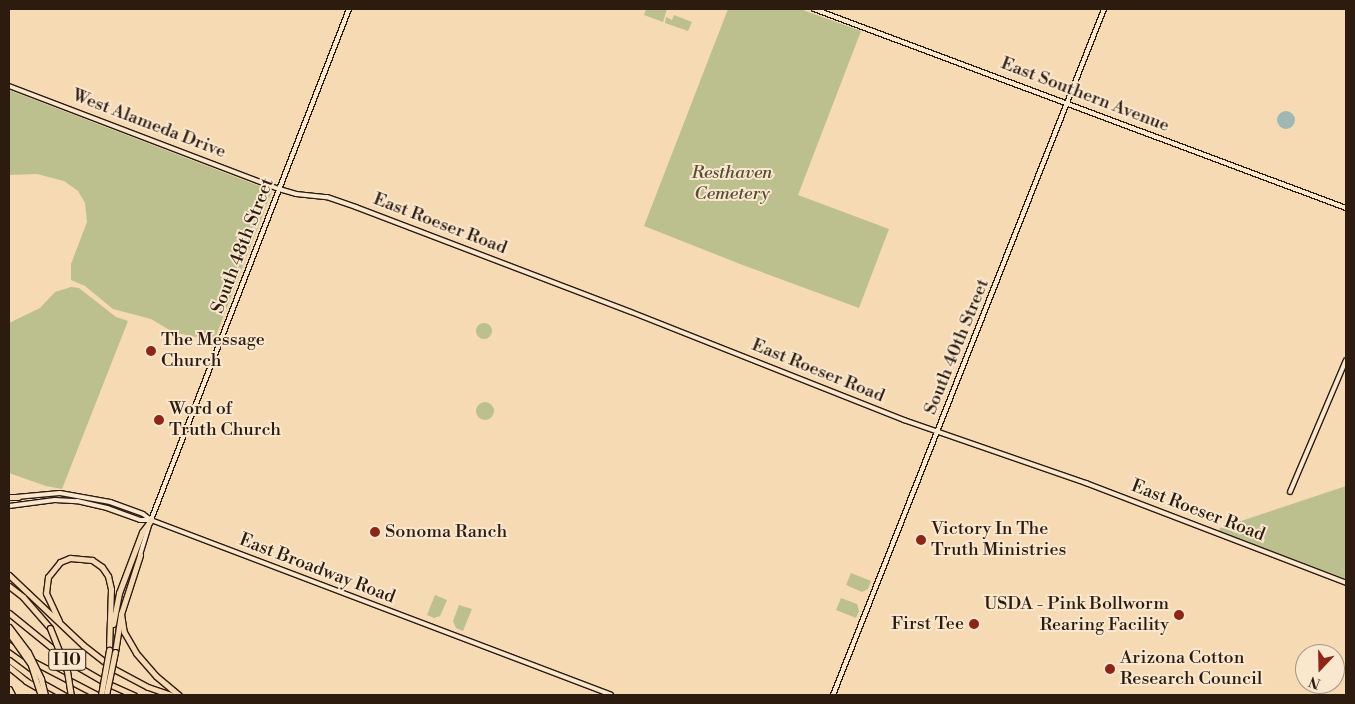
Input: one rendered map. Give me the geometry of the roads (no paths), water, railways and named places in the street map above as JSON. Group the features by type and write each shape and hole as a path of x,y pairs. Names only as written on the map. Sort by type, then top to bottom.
{"highway":[{"path":"9,498 18,496"},
{"name":"South 48th Street","path":"99,695 119,593 142,532 151,520"},
{"name":"South 48th Street","path":"106,695 121,614 140,555"},
{"path":"62,626 46,594 48,577 60,562 70,558 92,560 108,576 111,589 109,650"},
{"path":"9,575 83,645 114,669 148,687 171,695"},
{"path":"9,586 23,597 50,628 67,671 71,695"},
{"name":"I 10","path":"9,613 68,661 102,681 134,695"},
{"path":"121,614 124,632 141,660 179,695"},
{"path":"9,627 28,652 41,679 45,695"},
{"path":"9,633 31,665 41,695"},
{"name":"I 10","path":"9,645 47,670 99,695"},
{"path":"9,660 48,688 64,695"},
{"path":"9,667 26,681 50,695"},
{"path":"9,689 12,695"}],"main road":[{"name":"South 48th Street","path":"140,555 151,520 349,9"},
{"name":"East Southern Avenue","path":"814,9 1346,208"},
{"name":"South 40th Street","path":"833,695 1104,9"},
{"name":"West Alameda Drive","path":"9,86 279,189"},
{"name":"East Roeser Road","path":"279,189 296,194 327,197 348,204 631,312 904,420 1094,486 1346,583"},
{"path":"1290,492 1346,360"},
{"name":"East Broadway Road","path":"18,496 54,493 85,496 125,507 143,514 151,520 611,695"},
{"path":"9,506 55,500 76,501 108,508 140,520 151,520"}],"water":[{"path":"1286,111 1292,114 1295,120 1292,126 1286,129 1280,126 1277,120 1280,114"}],"place":[{"name":"The Message Church","path":"151,351"},
{"name":"Word of Truth Church","path":"159,420"},
{"name":"Sonoma Ranch","path":"375,532"},
{"name":"Victory In The Truth Ministries","path":"921,540"},
{"name":"USDA - Pink Bollworm Rearing Facility","path":"1179,615"},
{"name":"First Tee","path":"974,624"},
{"name":"Arizona Cotton Research Council","path":"1110,669"}],"park label":[{"name":"Resthaven Cemetery","path":"732,184"}]}
